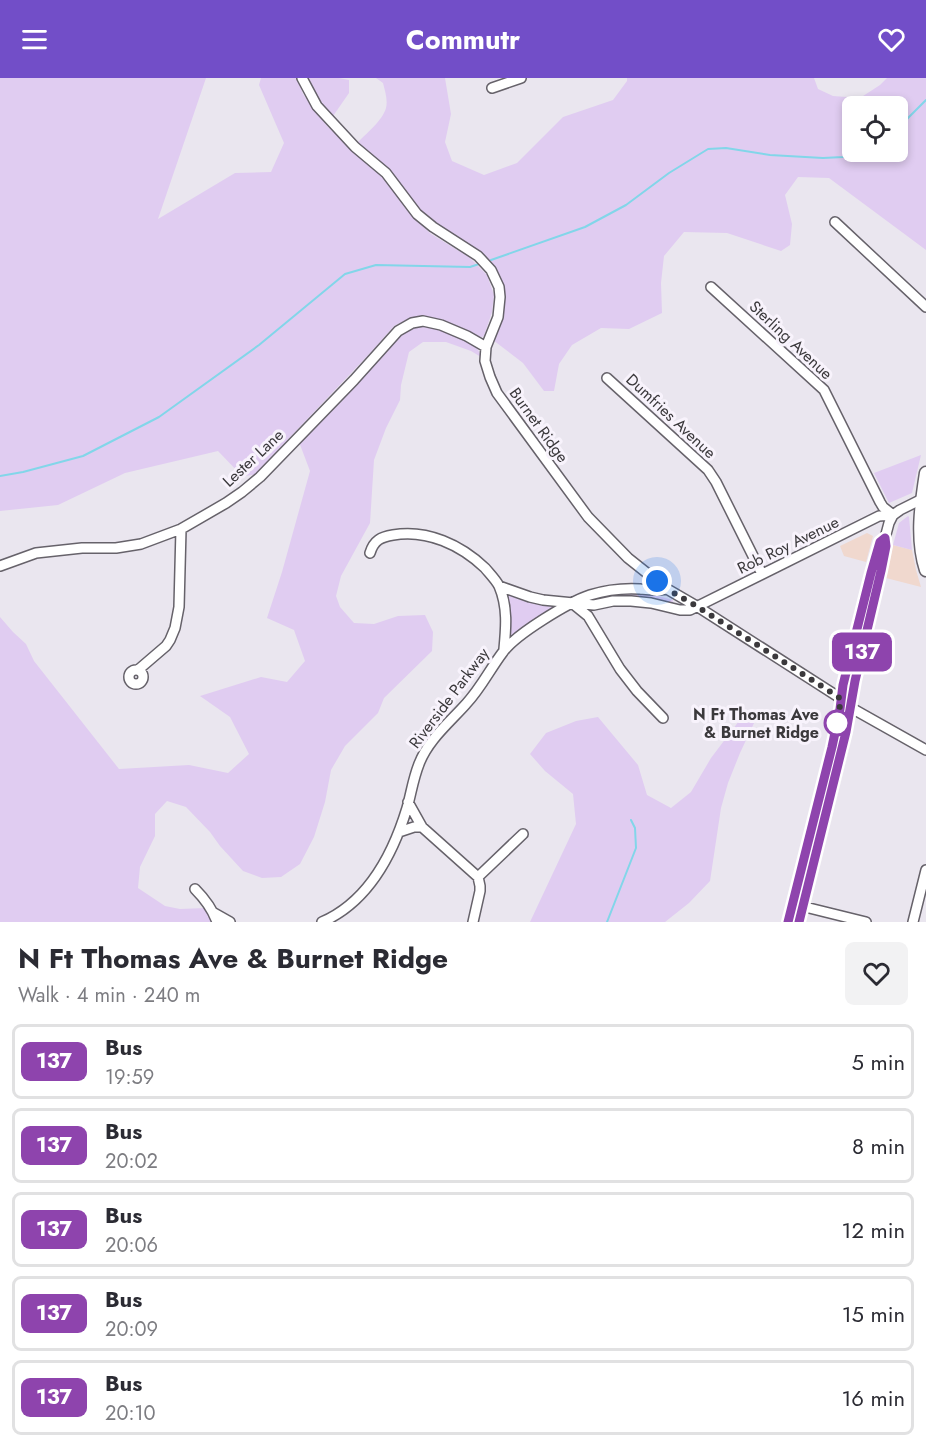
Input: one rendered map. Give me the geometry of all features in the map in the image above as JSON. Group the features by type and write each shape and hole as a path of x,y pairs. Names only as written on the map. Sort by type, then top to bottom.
{"main road":[{"path":"926,473 921,549 926,570"}],"street":[{"name":"Burnet Ridge","path":"302,78 317,106 355,147 389,176 417,214 478,256 491,270 499,287 500,297 498,316 486,347 485,361 492,384 588,517 617,548 667,589 851,707 926,750"},
{"path":"492,88 520,78"},
{"path":"835,222 926,307"},
{"name":"Sterling Avenue","path":"711,286 824,390 883,507 893,515"},
{"name":"Lester Lane","path":"0,566 36,553 133,546 181,529 226,503 248,487 354,380 388,341 406,326 421,321 441,325 486,347"},
{"name":"Dumfries Avenue","path":"607,378 708,470 762,574"},
{"name":"Rob Roy Avenue","path":"698,607 879,516 893,515 924,499"},
{"path":"799,922 841,753 881,571 886,546 885,538 893,515"},
{"path":"138,670 166,646 175,628 179,607 181,529"},
{"path":"370,553 378,539 403,534 429,536 463,550 487,571 499,586 506,614 504,650"},
{"path":"788,922 832,747 843,685 871,573 880,542 885,538"},
{"path":"499,586 534,598 572,603 594,605 613,601 631,601 681,610 698,607"},
{"name":"Riverside Parkway","path":"322,922 349,906 380,870 399,832 414,778 426,749 475,693 504,650 533,626 590,595 606,591 667,589"},
{"path":"572,603 588,616 624,675 663,718"},
{"path":"408,802 422,827 478,878 480,891 473,922"},
{"path":"399,832 422,827"},
{"path":"478,878 523,834"},
{"path":"913,922 926,870"},
{"path":"195,889 207,902 216,917 230,922"},
{"path":"792,904 866,922"}],"shaded area":[{"path":"0,78 206,78 158,219 235,173 271,172 284,143 259,85 261,78 297,78 303,94 327,126 388,182 406,209 431,234 469,257 487,275 494,295 492,312 484,336 480,338 430,317 412,317 394,326 254,475 242,476 218,451 125,473 58,505 0,511"},
{"path":"307,78 349,80 349,93 331,119 322,109"},
{"path":"376,78 445,78 451,114 445,142 452,161 484,175 517,163 563,117 613,100 627,78 814,78 818,89 833,96 842,97 842,162 908,162 908,96 863,96 887,78 926,78 926,250 829,178 798,177 785,195 792,224 790,245 781,251 727,233 684,232 664,256 661,283 662,313 629,329 601,328 572,345 559,364 554,391 544,391 523,363 493,340 504,308 504,293 492,264 475,250 422,216 357,143 384,113 386,96 383,83"},
{"path":"418,326 435,328 464,338 478,350 481,357 446,342 423,342 409,352 400,400 374,460 370,523 341,576 336,596 340,607 354,623 374,624 398,616 425,615 433,632 432,651 384,698 378,713 345,746 331,770 325,802 314,837 300,864 281,877 262,878 243,871 186,807 167,801 155,814 155,836 140,867 138,888 165,906 180,909 205,908 213,922 0,922 0,617 26,644 34,661 119,769 189,765 228,773 249,754 230,717 200,696 261,677 287,682 305,661 294,630 267,618 310,471 299,442 341,402 391,342 403,332"},
{"path":"921,455 912,493 889,503 874,473"},
{"path":"908,516 912,550 893,545 899,523"},
{"path":"867,533 873,536 866,562 844,556 840,546"},
{"path":"893,545 912,550 921,587 886,578"},
{"path":"622,592 654,595 673,600 673,602 645,597 597,600 595,598"},
{"path":"510,594 539,604 558,606 510,639 506,597"},
{"path":"598,717 638,765 647,795 671,808 691,792 711,758 742,717 755,721 728,783 721,808 710,881 689,903 665,922 530,922 576,824 573,794 545,771 530,754 546,733 576,721"}],"waterway":[{"path":"908,118 926,100"},
{"path":"491,260 585,227 626,205 669,173 708,149 726,148 770,155 842,157"},
{"path":"0,476 83,456 159,417 259,345 345,274 376,265 470,267 479,264"},
{"path":"607,922 636,848 635,828 631,820"}],"bus line":[{"name":"137","path":"788,922 821,794 840,709 843,685 871,573 880,542 885,538 886,546 881,571 855,681 846,732 799,922"}],"place":[{"name":"N Ft Thomas Ave & Burnet Ridge","path":"837,723"}],"route":[{"path":"657,581 841,699 836,730 837,723"}]}
